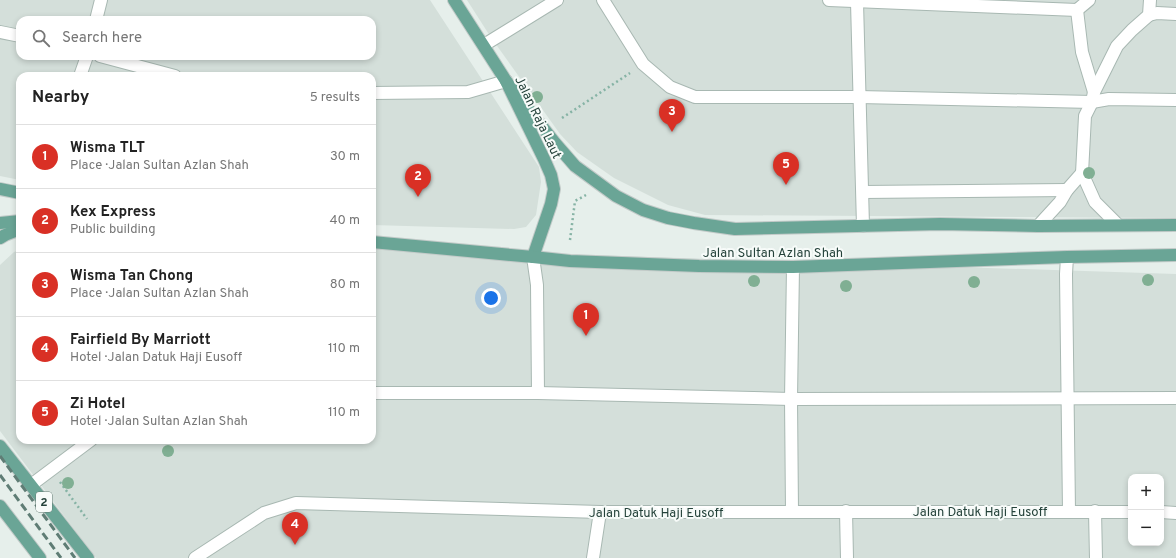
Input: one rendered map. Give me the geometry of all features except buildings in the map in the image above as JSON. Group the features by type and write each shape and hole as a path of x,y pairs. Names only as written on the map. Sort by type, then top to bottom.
{"main road":[{"name":"Jalan Raja Laut","path":"454,0 506,81 551,176 554,189 551,204 533,257"},
{"name":"Jalan Sultan Azlan Shah","path":"506,81 575,166 616,196 643,210 668,218 735,229 940,224 1038,226 1176,225"},
{"path":"0,189 16,192"},
{"path":"0,223 16,221"},
{"path":"0,238 16,231"},
{"name":"Jalan Sultan Azlan Shah","path":"376,242 586,262 699,266 793,267 1176,255"},
{"name":"2","path":"0,446 88,558"},
{"path":"0,506 40,558"}],"street":[{"path":"97,16 101,0"},
{"path":"484,45 557,0"},
{"path":"603,0 643,64 670,87 695,97 1093,97 1109,99 1176,100"},
{"path":"830,0 857,2 936,2 1077,10 1089,0"},
{"path":"1149,15 1150,0"},
{"path":"857,2 863,226"},
{"path":"1077,10 1082,52 1093,97"},
{"path":"1118,225 1096,202 1082,173 1085,116 1117,46 1149,15 1157,13 1176,14"},
{"path":"0,32 16,35"},
{"path":"81,72 86,60"},
{"path":"115,60 160,72"},
{"path":"376,93 468,92 506,81"},
{"path":"1038,226 1060,202 1067,190 1082,173"},
{"path":"862,192 1067,190"},
{"path":"533,257 537,285 538,393"},
{"path":"1067,258 1069,512"},
{"path":"792,511 791,399 793,267"},
{"path":"376,393 538,393 791,399 1068,397 1176,398"},
{"path":"31,485 87,444"},
{"name":"Jalan Datuk Haji Eusoff","path":"195,558 264,513 296,503 600,512 1128,512"},
{"path":"1096,511 1096,558"},
{"path":"593,558 600,512"},
{"path":"846,512 847,558"},
{"path":"1164,512 1176,512"}],"path":[{"path":"562,118 643,64"},
{"path":"572,202 586,195"},
{"path":"570,240 575,201"},
{"path":"52,470 87,518"}],"shaded area":[{"path":"0,0 430,0 539,167 541,182 536,215 526,227 514,229 376,225 376,72 16,72 16,179 0,176"},
{"path":"467,0 1176,0 1176,218 705,215 668,205 614,178 577,152 560,134 490,36"},
{"path":"376,248 1176,274 1176,558 96,558 0,431 0,265 16,251 16,444 376,444"}],"railway":[{"path":"0,456 75,558"},
{"path":"0,475 61,558"}],"place":[{"name":"Wisma Tan Chong","path":"672,132"},
{"name":"Zi Hotel","path":"786,185"},
{"name":"Kex Express","path":"418,197"},
{"name":"Wisma TLT","path":"586,336"},
{"name":"Fairfield By Marriott","path":"295,545"}]}
